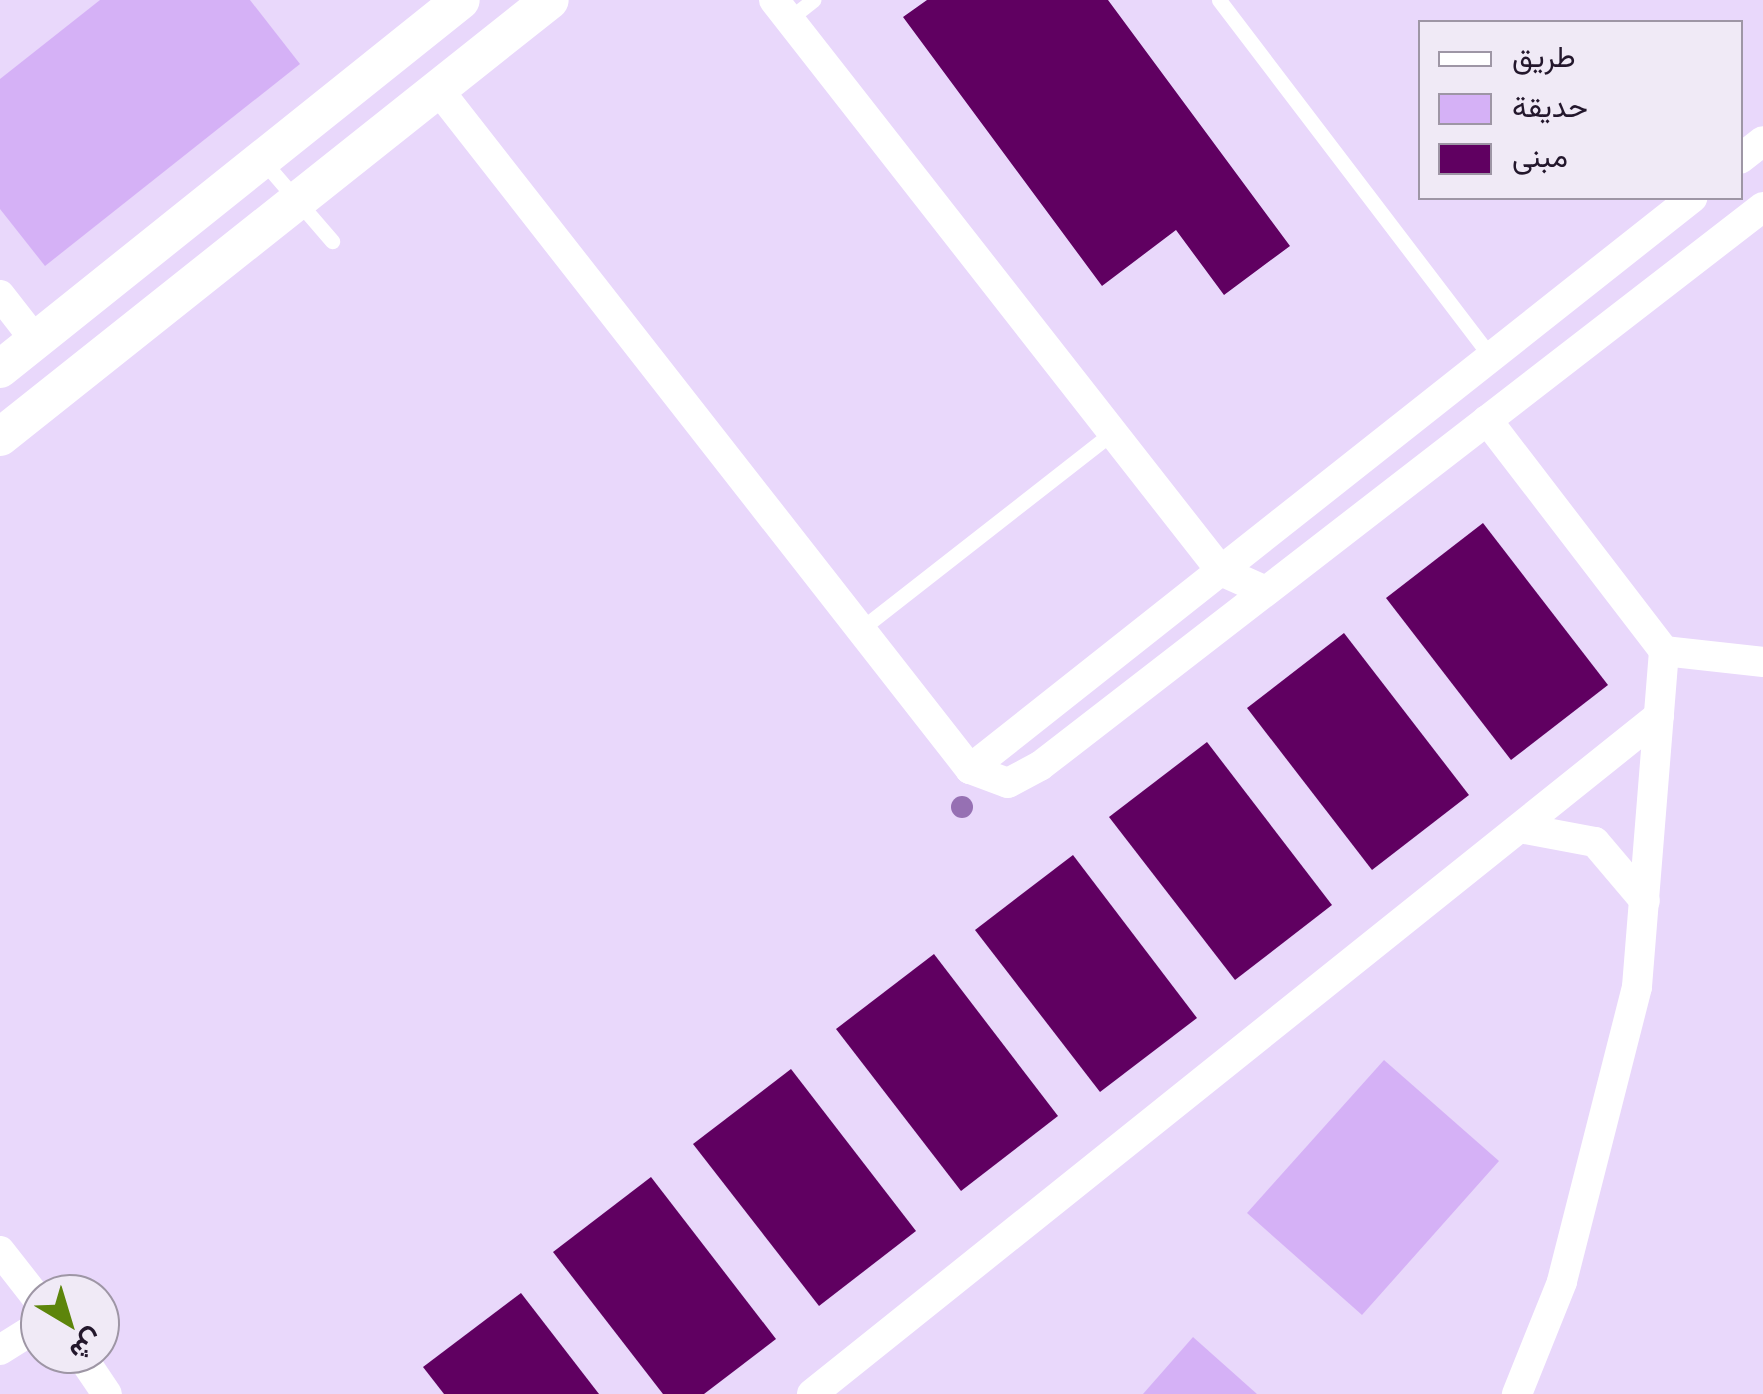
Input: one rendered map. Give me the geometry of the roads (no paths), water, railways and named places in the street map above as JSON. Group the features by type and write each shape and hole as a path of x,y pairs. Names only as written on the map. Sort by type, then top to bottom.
{"street":[{"path":"0,369 461,0"},
{"path":"0,437 550,0"},
{"path":"781,10 1221,570 1266,592"},
{"path":"437,88 970,769 1008,783 1040,766 1763,207"},
{"path":"1743,157 1763,141"},
{"path":"970,769 1689,200"},
{"path":"0,295 36,341"},
{"path":"1487,420 1664,651 1636,987 1599,1152 1562,1282 1517,1394"},
{"path":"1664,651 1763,662"},
{"path":"812,1394 1660,716"},
{"path":"1520,828 1595,842 1645,900"},
{"path":"0,1251 20,1276"}],"lane":[{"path":"781,10 814,0"},
{"path":"1219,0 1491,356"},
{"path":"263,161 332,242"},
{"path":"861,630 1112,433"}]}
